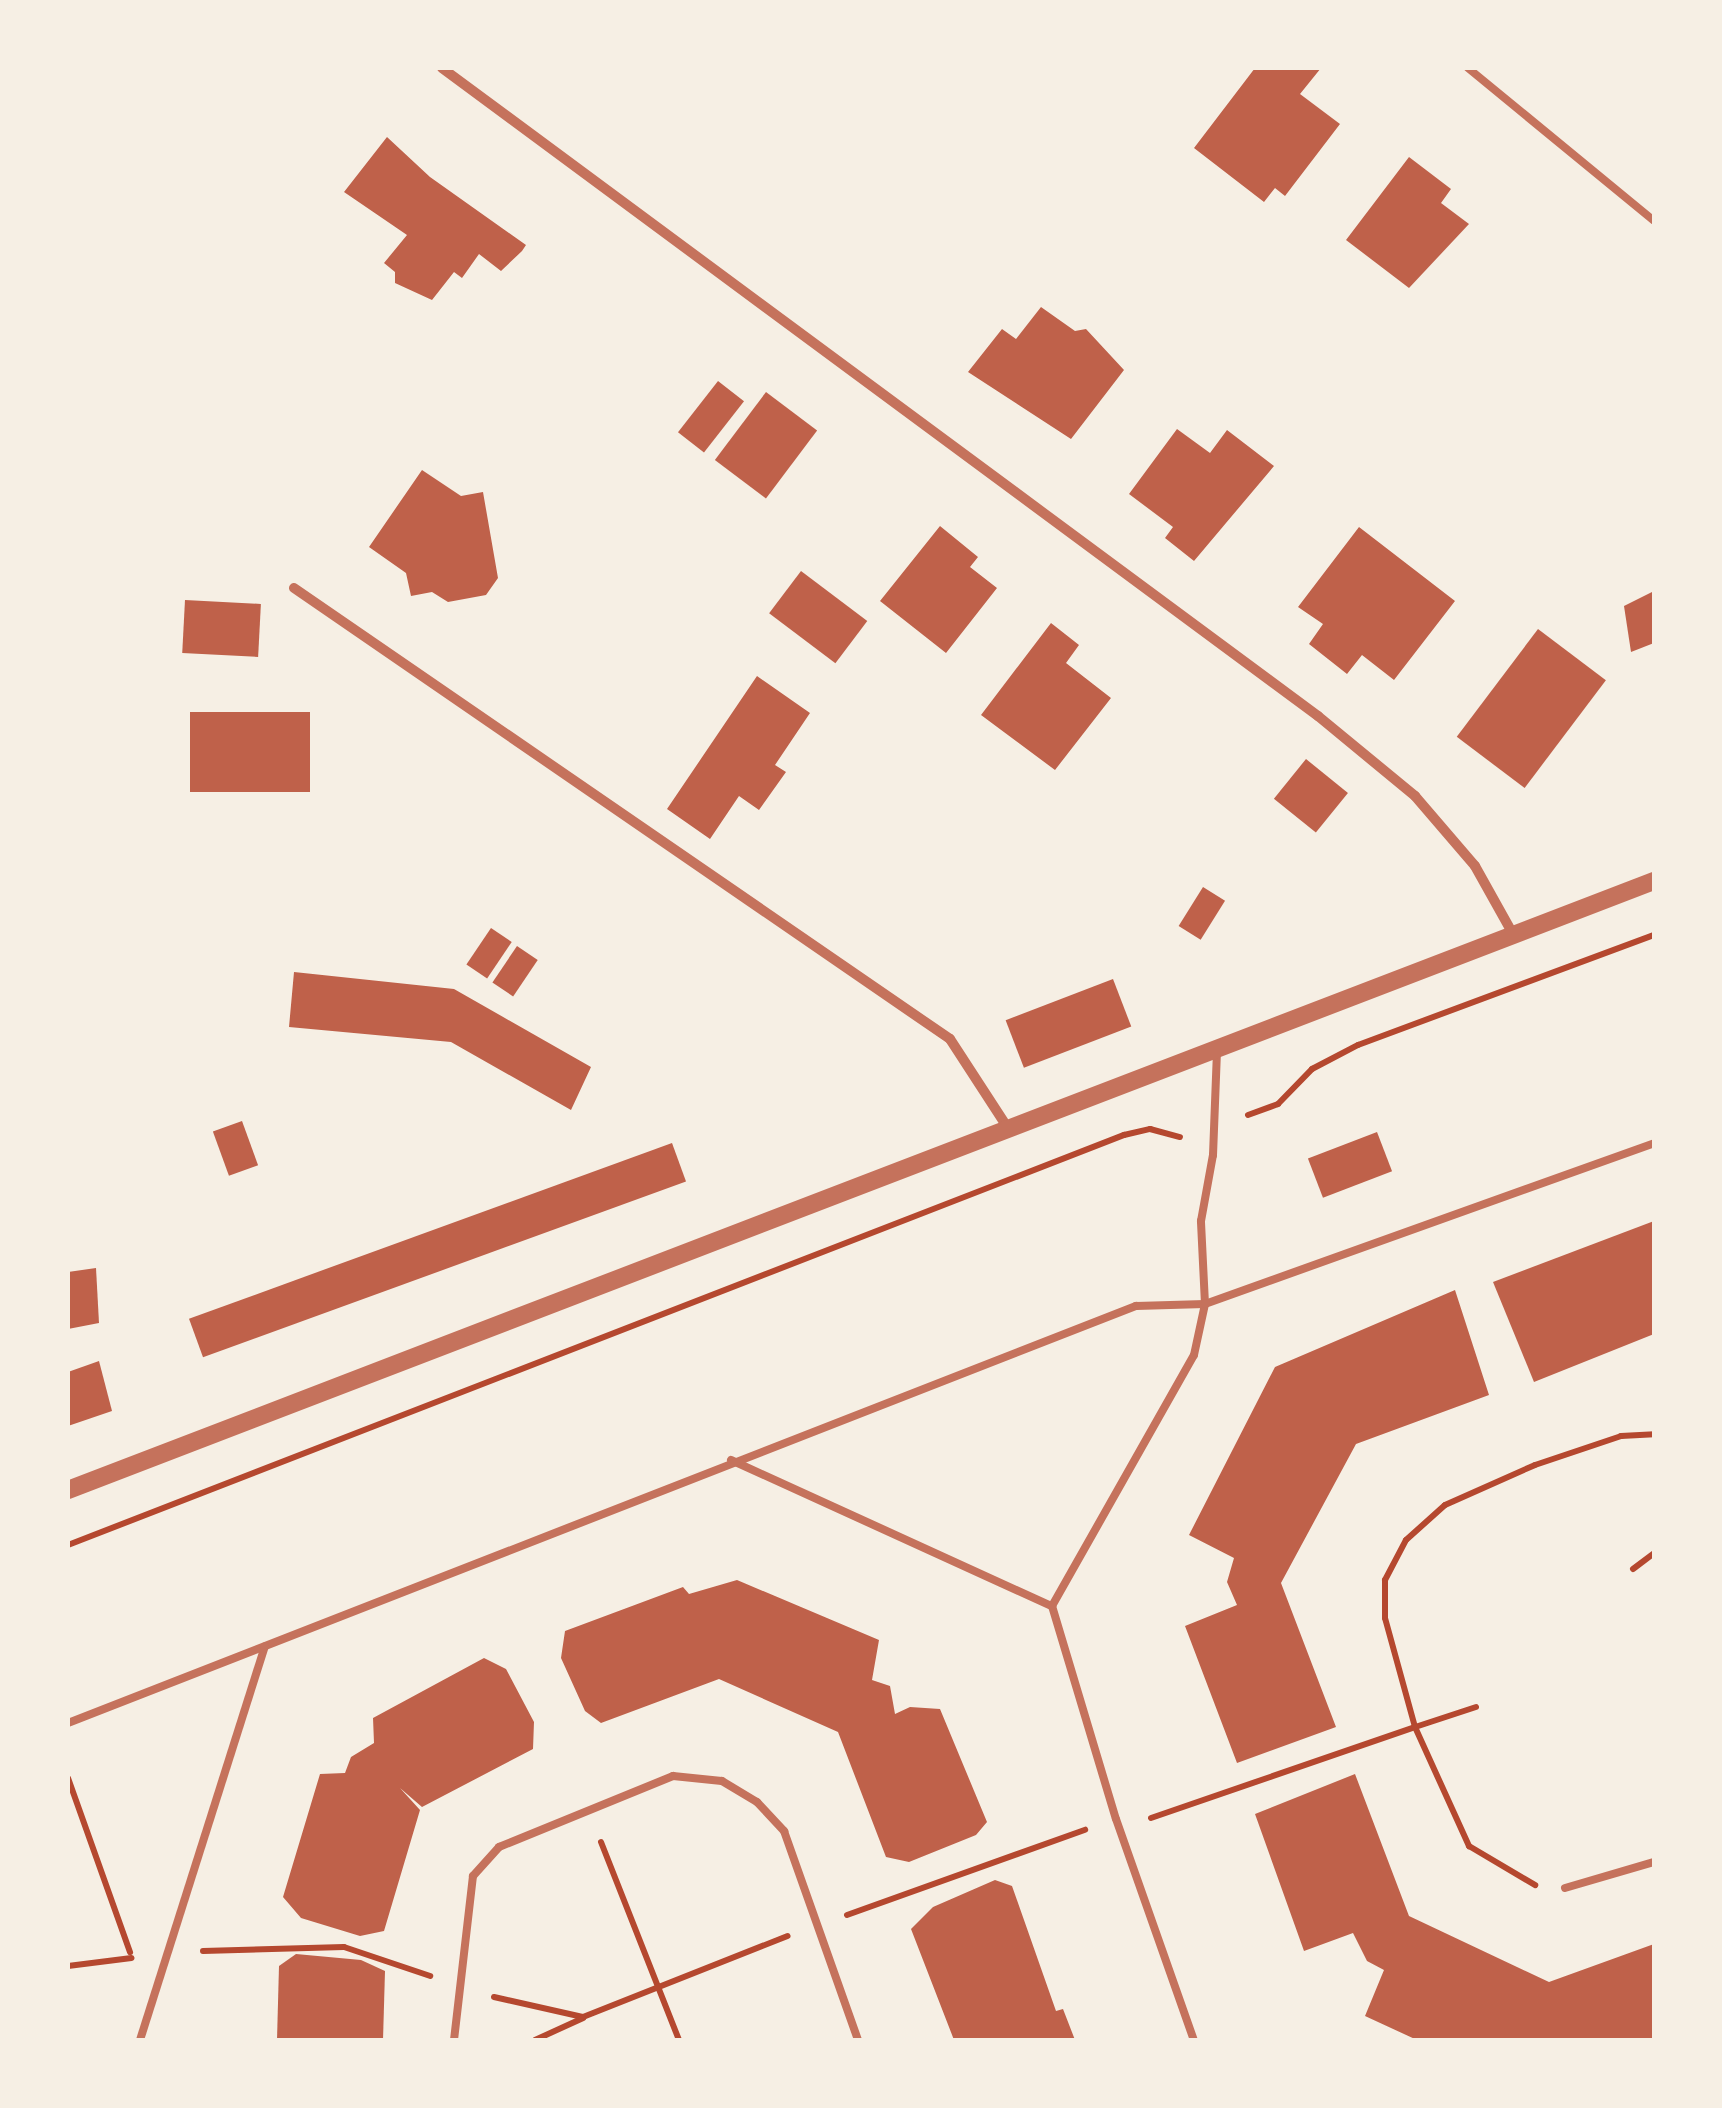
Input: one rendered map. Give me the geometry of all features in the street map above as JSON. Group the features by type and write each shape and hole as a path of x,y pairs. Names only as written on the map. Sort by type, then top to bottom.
{"street":[{"path":"442,68 1318,716 1414,796 1475,866 1512,934"},
{"path":"294,588 950,1039 1010,1131"},
{"path":"68,1490 1010,1131 1654,880"}],"lane":[{"path":"1468,68 1654,222"},
{"path":"1194,2040 1116,1819 1052,1606 1194,1355 1205,1304 1201,1221 1214,1128 1217,1048"},
{"path":"68,1723 729,1459 1136,1306 1205,1304 1654,1143"},
{"path":"729,1459 1052,1606"},
{"path":"140,2040 265,1646"},
{"path":"454,2040 473,1876 499,1847 673,1776 722,1781 757,1802 784,1831 858,2040"},
{"path":"1565,1888 1654,1862"}],"path":[{"path":"68,1545 1124,1135 1150,1129 1184,1138 1278,1104 1312,1069 1358,1044 1654,935"},
{"path":"1565,1888 1537,1887 1468,1846 1416,1728 1385,1618 1385,1580 1406,1540 1445,1506 1536,1465 1621,1436 1654,1434"},
{"path":"1633,1569 1654,1553"},
{"path":"534,2040 818,1924 1116,1819 1159,1817 1476,1706"},
{"path":"68,1778 132,1958"},
{"path":"588,1808 679,2040"},
{"path":"68,1966 165,1954 344,1947 384,1955 459,1989 583,2017"}],"building":[{"path":"1255,68 1321,68 1300,94 1340,124 1285,196 1275,188 1264,202 1194,148"},
{"path":"387,137 430,177 526,245 522,251 501,271 479,254 462,278 454,272 432,300 395,283 395,272 384,263 407,235 344,192"},
{"path":"1409,157 1451,189 1441,203 1469,224 1409,288 1346,240"},
{"path":"1041,307 1075,331 1086,329 1124,370 1071,439 968,372 1002,329 1016,339"},
{"path":"718,381 744,401 704,453 678,432"},
{"path":"766,392 817,431 766,498 715,460"},
{"path":"1177,429 1210,453 1227,430 1274,466 1194,561 1165,538 1173,527 1129,494"},
{"path":"422,470 461,496 483,492 498,578 486,595 448,602 432,592 411,596 406,573 369,547"},
{"path":"940,526 978,557 970,567 997,588 946,653 880,601"},
{"path":"1359,527 1455,601 1394,680 1362,655 1347,674 1309,644 1323,624 1298,607"},
{"path":"801,571 867,621 835,663 769,613"},
{"path":"1654,591 1654,643 1631,652 1624,606"},
{"path":"185,600 261,604 258,657 182,653"},
{"path":"1051,623 1079,645 1066,663 1111,698 1055,770 981,715"},
{"path":"1538,629 1606,680 1525,788 1457,737"},
{"path":"757,676 810,713 775,765 786,772 759,810 739,796 710,839 667,809"},
{"path":"190,712 310,712 310,792 190,792"},
{"path":"1306,759 1348,793 1316,833 1274,799"},
{"path":"1203,887 1225,901 1201,940 1179,926"},
{"path":"491,928 512,942 487,978 466,964"},
{"path":"517,946 538,960 513,996 492,982"},
{"path":"294,972 454,989 591,1067 571,1110 451,1042 289,1027"},
{"path":"1113,979 1131,1027 1024,1068 1006,1020"},
{"path":"242,1121 258,1165 229,1176 213,1132"},
{"path":"1377,1132 1392,1171 1323,1198 1308,1159"},
{"path":"672,1143 686,1182 203,1357 189,1319"},
{"path":"1654,1221 1654,1334 1534,1382 1493,1282"},
{"path":"96,1268 99,1323 68,1329 68,1272"},
{"path":"1455,1290 1489,1395 1356,1444 1281,1583 1336,1727 1237,1763 1185,1626 1237,1605 1227,1582 1234,1558 1189,1535 1275,1367"},
{"path":"99,1361 112,1411 68,1426 68,1372"},
{"path":"737,1580 879,1640 872,1680 890,1686 895,1714 910,1707 940,1709 987,1822 976,1835 909,1862 886,1857 838,1732 719,1679 601,1723 585,1711 561,1658 565,1631 683,1587 689,1594"},
{"path":"484,1658 506,1669 534,1722 533,1749 422,1807 400,1788 420,1810 384,1931 360,1936 301,1918 283,1897 320,1774 345,1773 351,1757 374,1743 373,1718"},
{"path":"1355,1774 1409,1916 1549,1982 1654,1944 1654,2040 1417,2040 1365,2016 1384,1970 1367,1961 1353,1933 1304,1951 1255,1814"},
{"path":"995,1880 1012,1886 1056,2011 1063,2009 1075,2040 954,2040 911,1929 933,1907"},
{"path":"296,1954 361,1960 385,1971 383,2040 277,2040 279,1966"}]}
